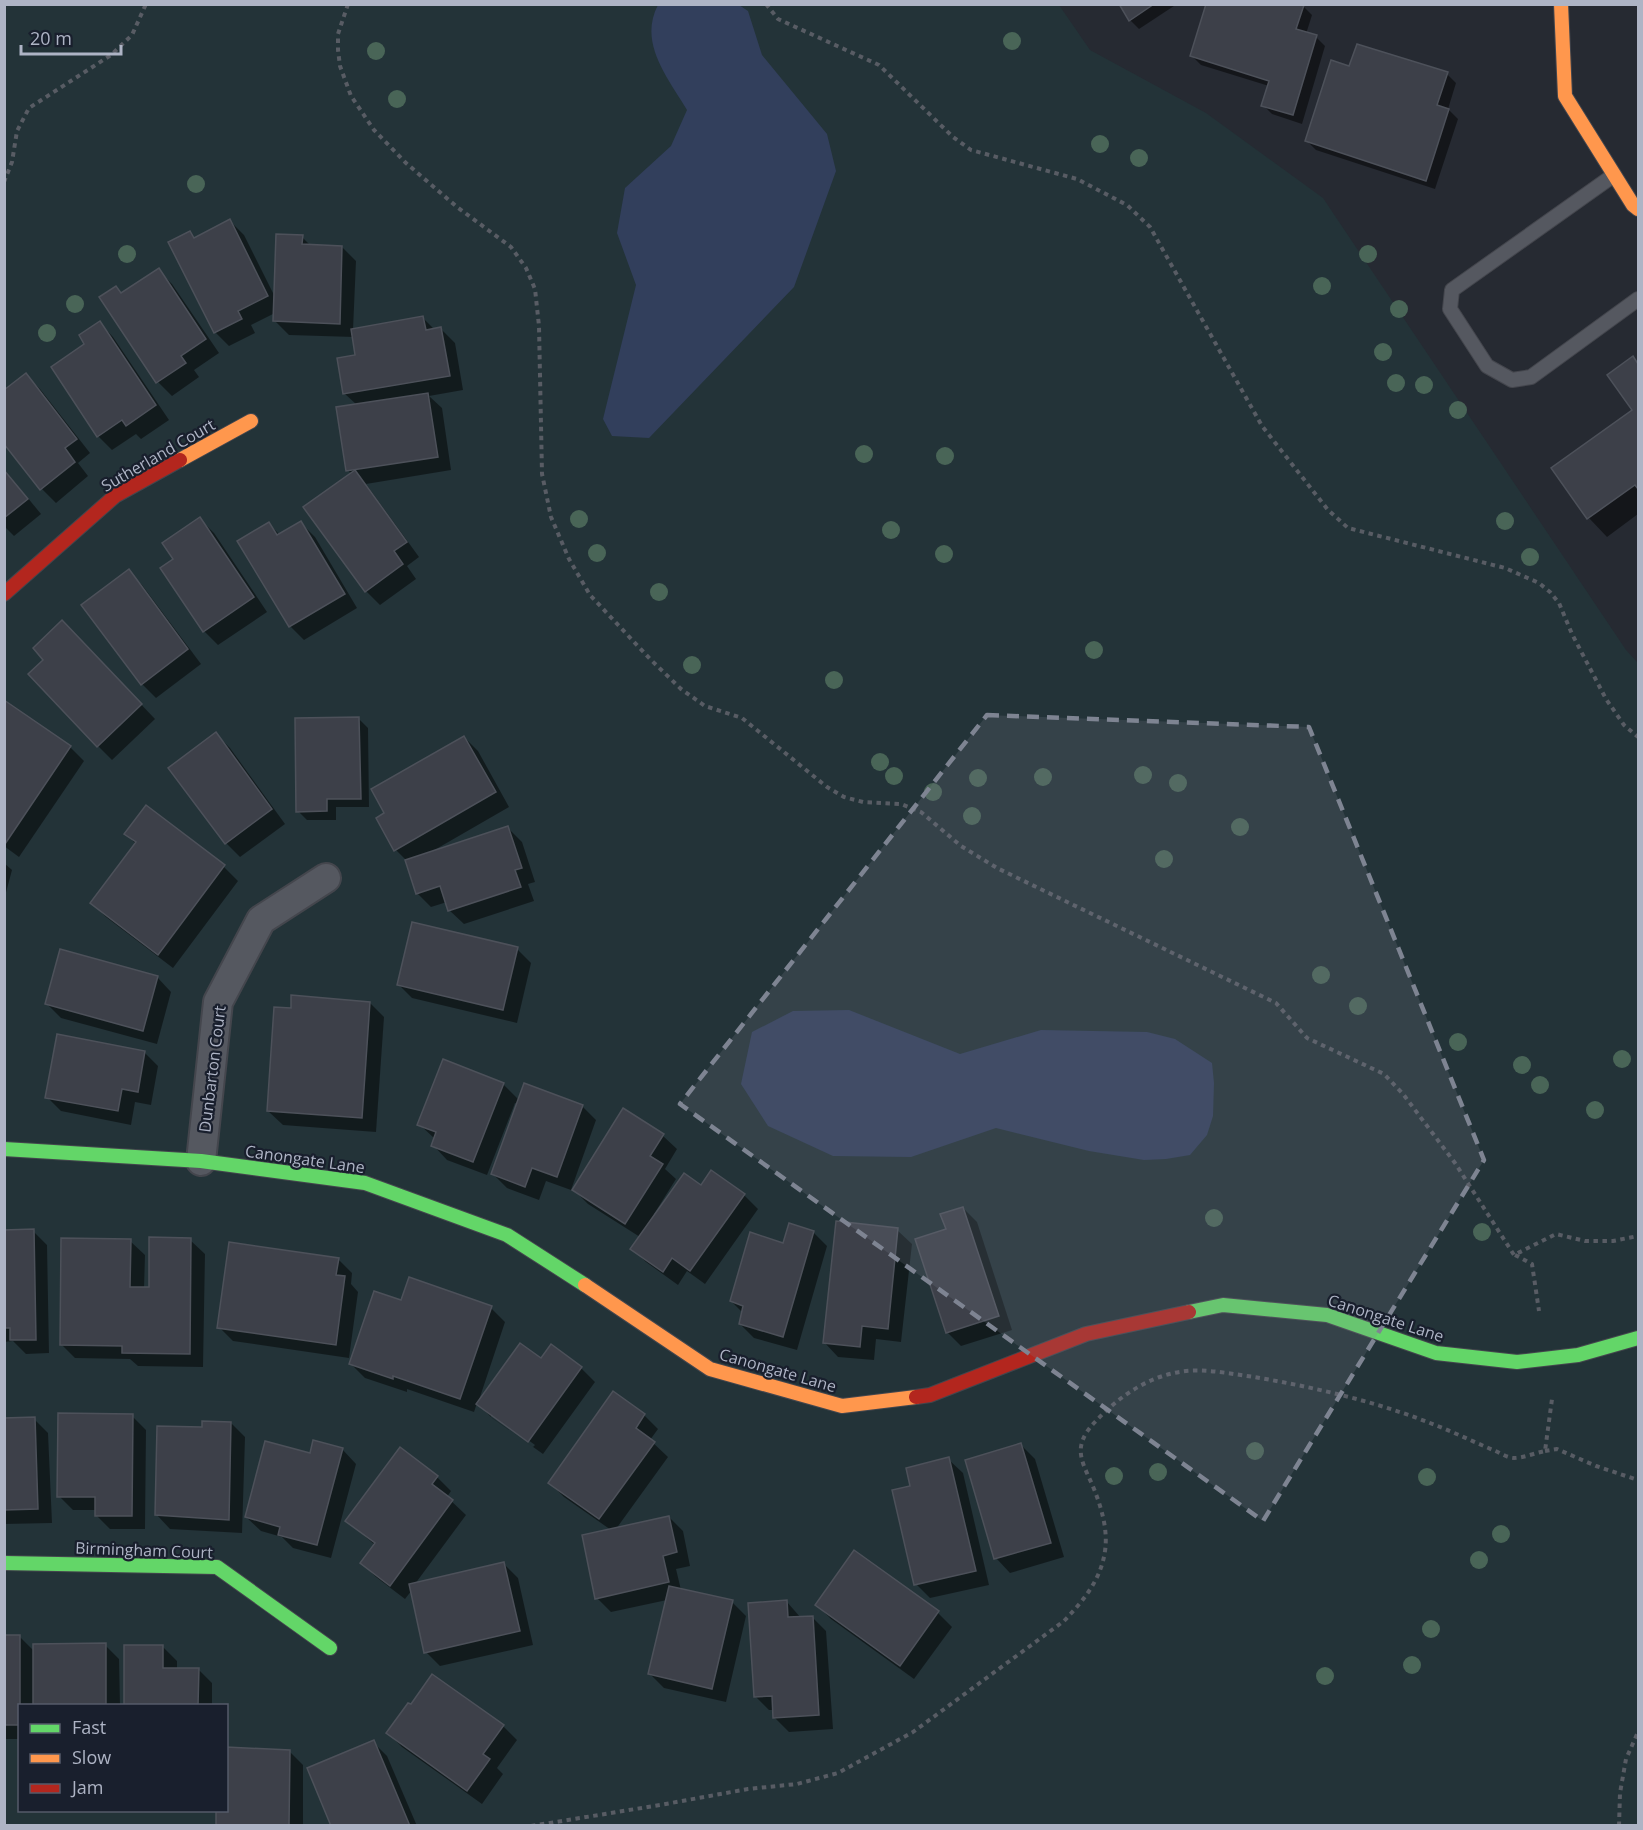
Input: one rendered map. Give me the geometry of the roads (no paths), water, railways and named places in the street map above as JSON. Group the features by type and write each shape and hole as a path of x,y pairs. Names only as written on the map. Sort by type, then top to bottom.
{"street":[{"path":"1561,4 1565,96 1633,205 1638,209"},
{"name":"Sutherland Court","path":"4,594 116,496 251,421"},
{"name":"Dunbarton Court","path":"201,1161 218,1002 261,920 326,879"},
{"name":"Canongate Lane","path":"4,1149 201,1161 365,1183 507,1235 622,1308 710,1369 842,1406 930,1395 1086,1334 1223,1305 1326,1314 1436,1353 1517,1362 1578,1355 1638,1338"},
{"name":"Birmingham Court","path":"4,1563 217,1567 330,1648"}],"lane":[{"path":"1614,175 1452,290 1450,309 1487,366 1512,380 1531,377 1638,299"}],"water":[{"path":"658,5 739,5 748,11 762,55 827,134 836,171 794,287 649,438 612,436 603,419 636,285 617,233 625,188 671,146 687,110 664,73 653,46 651,33"},
{"path":"849,1010 960,1054 1041,1030 1147,1032 1175,1039 1212,1063 1213,1116 1207,1135 1190,1155 1166,1159 1144,1160 1089,1151 996,1128 911,1157 833,1156 768,1126 741,1084 752,1032 793,1011"}]}
